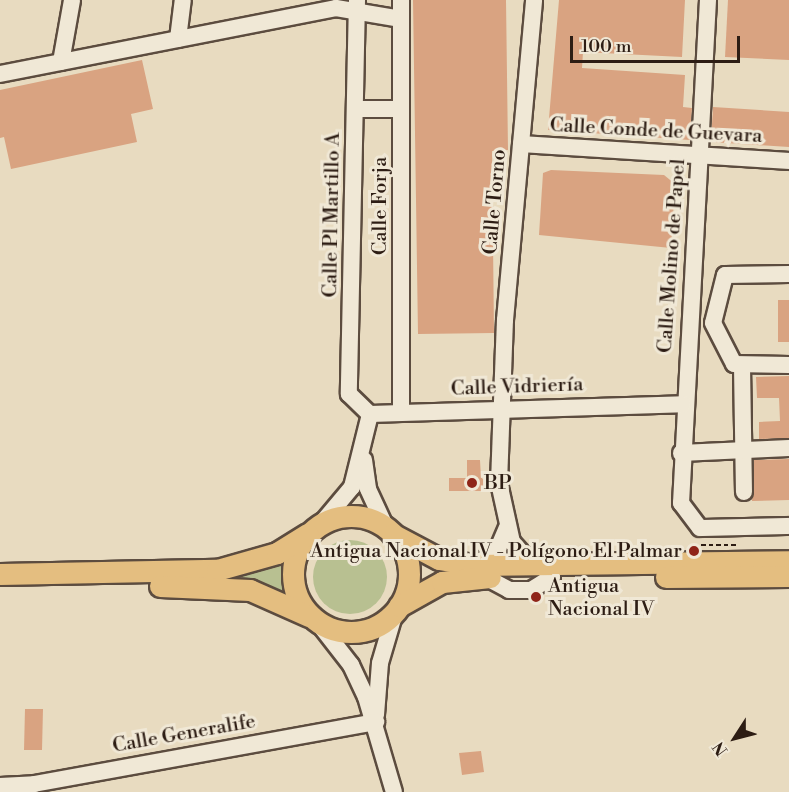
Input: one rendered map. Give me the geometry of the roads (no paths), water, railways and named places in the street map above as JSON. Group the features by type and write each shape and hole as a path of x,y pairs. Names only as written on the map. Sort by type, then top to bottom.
{"main road":[{"path":"0,574 217,570 277,553 316,528 361,517 439,559 479,571 552,577 789,576"},
{"path":"314,619 300,603 293,566 316,528"},
{"path":"389,531 408,569 397,609"},
{"path":"0,587 236,587 349,632 366,630 442,582 479,571 531,563 789,561"}],"street":[{"path":"61,62 72,0"},
{"path":"178,39 183,0"},
{"name":"Calle Forja","path":"401,0 401,411"},
{"name":"Calle Torno","path":"507,528 499,483 505,320 534,0"},
{"name":"Calle Molino de Papel","path":"708,0 700,154 682,404 681,453 685,514 700,528 789,526"},
{"path":"0,74 357,5 401,19"},
{"name":"Calle Pl Martillo A","path":"357,5 349,394 367,421"},
{"path":"355,109 401,109"},
{"name":"Calle Conde de Guevara","path":"521,144 789,161"},
{"path":"789,274 725,275 713,323 726,357 742,366 789,365"},
{"path":"688,324 713,323"},
{"path":"742,366 744,492"},
{"name":"Calle Vidriería","path":"367,421 401,411 682,404"},
{"path":"316,528 352,486 367,421"},
{"path":"367,421 368,489 389,531"},
{"path":"681,453 789,448"},
{"path":"507,528 531,563"},
{"path":"479,571 497,551 507,528"},
{"path":"376,722 380,663 397,609"},
{"path":"314,619 351,665 376,722 394,792"},
{"name":"Calle Generalife","path":"0,786 34,784 376,722"}],"place":[{"name":"BP","path":"472,483"},
{"name":"Antigua Nacional IV - Polígono El Palmar","path":"694,551"},
{"name":"Antigua Nacional IV","path":"536,597"}]}
